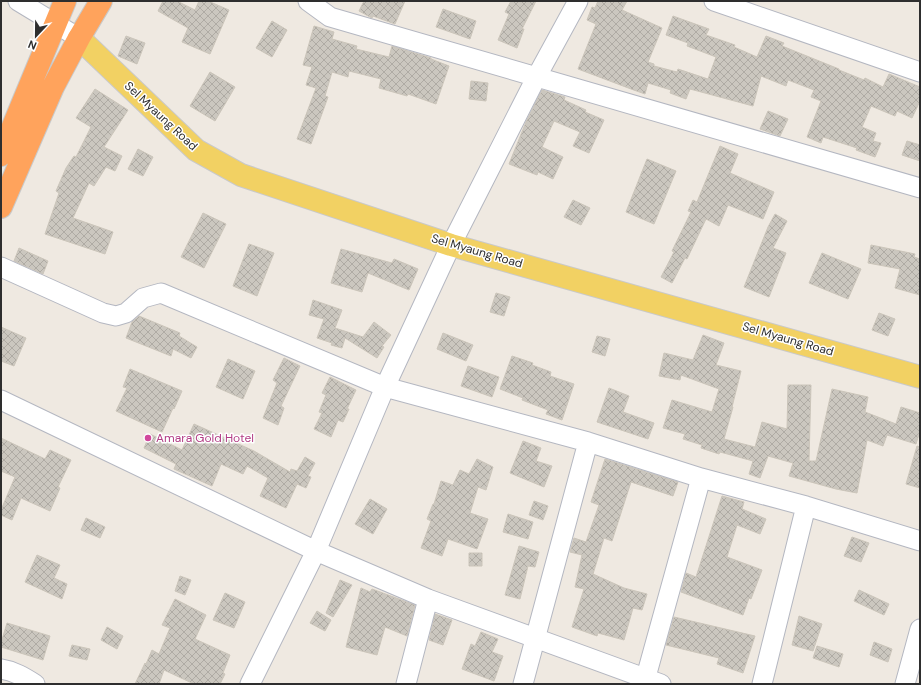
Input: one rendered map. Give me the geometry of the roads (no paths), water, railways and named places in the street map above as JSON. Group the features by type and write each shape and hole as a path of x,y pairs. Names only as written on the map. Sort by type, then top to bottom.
{"highway":[{"path":"1,155 65,1"},
{"path":"1,208 53,87 101,1"}],"main road":[{"name":"Sel Myaung Road","path":"79,38 196,150 241,175 451,244 920,376"}],"street":[{"path":"18,1 79,38"},
{"path":"308,1 330,17 920,188"},
{"path":"250,684 316,551 385,387 451,244 537,76 578,1"},
{"path":"714,1 920,72"},
{"path":"1,267 102,313 116,316 126,313 143,298 160,293 385,387 588,442 700,478 806,506 920,541"},
{"path":"1,400 316,551 428,599 650,682 700,478"},
{"path":"522,684 588,442"},
{"path":"762,684 806,506"},
{"path":"406,684 428,599"},
{"path":"905,684 920,630"},
{"path":"1,669 20,675 35,684"}],"place":[{"name":"Amara Gold Hotel","path":"148,438"}]}
